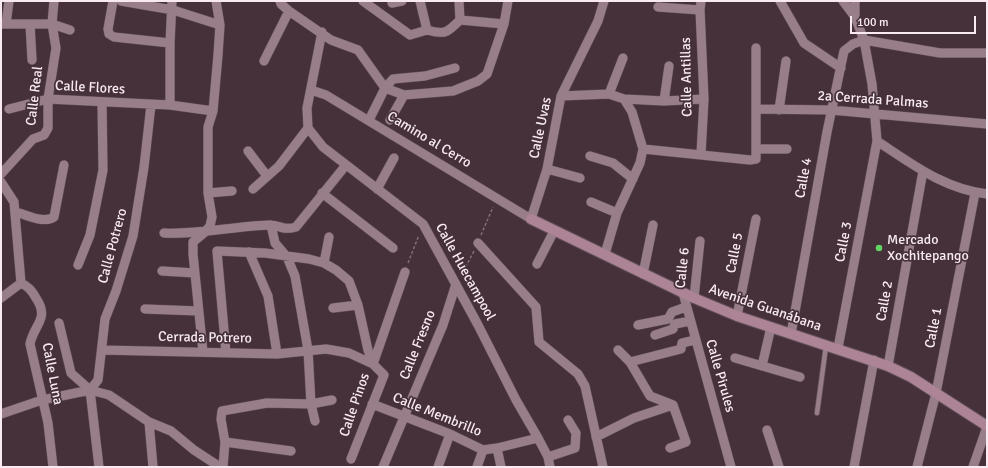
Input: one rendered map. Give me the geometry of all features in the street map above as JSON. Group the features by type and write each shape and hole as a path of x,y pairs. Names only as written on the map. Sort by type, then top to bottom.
{"street":[{"path":"9,1 4,24 52,24 70,30"},
{"name":"Calle Real","path":"1,174 33,139 44,135 48,128 48,99 56,48 52,24 54,1"},
{"path":"113,1 108,29 110,34 114,37 170,43"},
{"path":"120,1 172,6 220,25"},
{"path":"203,352 194,273 193,242 210,226 212,217 208,193 208,127 213,111 220,25 216,1"},
{"path":"280,1 281,4 289,11 332,40 358,50 385,88 404,95 453,91 478,81 487,74 504,24 508,1"},
{"path":"363,1 410,35 427,30 440,34 449,31 460,20 459,1"},
{"path":"392,3 402,1"},
{"path":"420,1 427,30"},
{"name":"Calle Uvas","path":"531,219 547,169 561,96 598,21 604,1"},
{"path":"780,1 804,43 841,68"},
{"path":"843,1 855,17"},
{"path":"855,1 855,17"},
{"path":"658,7 700,5"},
{"name":"Calle Antillas","path":"700,5 704,100 701,154"},
{"path":"170,105 170,43 172,6"},
{"path":"264,61 289,11"},
{"name":"Calle 3","path":"838,348 877,141 875,113 864,40 855,17"},
{"path":"460,20 504,24"},
{"path":"30,24 32,60"},
{"path":"253,189 279,166 308,128 307,108 322,32"},
{"path":"864,40 940,54 987,53"},
{"name":"Calle 4","path":"791,334 831,110 844,51 853,44 864,40"},
{"path":"643,149 750,160 756,159 756,48"},
{"path":"609,94 623,58"},
{"path":"780,110 786,61"},
{"path":"664,101 669,66"},
{"path":"369,120 385,88 393,79 425,76 454,68"},
{"name":"Camino al Cerro","path":"311,90 326,95 369,120 531,219"},
{"path":"561,96 609,94 624,99 664,101 704,100"},
{"path":"390,120 404,95"},
{"name":"Calle Flores","path":"9,109 48,99 170,105 213,111"},
{"path":"605,254 618,213 633,179 643,149 632,112 624,99"},
{"path":"78,265 90,235 103,170 102,102"},
{"name":"Calle Potrero","path":"90,390 98,380 105,319 116,291 133,236 144,167 151,105"},
{"name":"2a Cerrada Palmas","path":"756,109 831,110 987,124"},
{"name":"Calle Huecampool","path":"308,128 324,146 346,165 423,224 516,400 548,457 550,467"},
{"path":"877,141 922,171 952,187 975,193 987,194"},
{"path":"757,149 787,149"},
{"path":"248,151 267,176"},
{"path":"590,156 613,163 633,179"},
{"path":"377,189 394,158"},
{"path":"16,212 44,220 49,220 54,217 64,164"},
{"path":"164,233 204,233 271,225 286,230 296,227 346,165"},
{"path":"547,169 580,178"},
{"name":"Calle 2","path":"888,366 922,171"},
{"path":"1,182 14,202 16,212 16,239 21,283 1,298"},
{"path":"208,193 232,191"},
{"path":"322,193 393,248"},
{"name":"Calle 1","path":"917,467 936,393 975,193"},
{"path":"591,202 618,213"},
{"name":"Avenida Guanábana","path":"531,219 683,293 737,316 838,348 888,366 911,377 987,427"},
{"name":"Calle 5","path":"737,316 756,219"},
{"path":"271,225 275,243 287,257 295,276 308,350 311,404 315,421"},
{"path":"643,274 654,225"},
{"path":"537,264 554,231"},
{"path":"324,263 329,237"},
{"name":"Calle 6","path":"694,298 700,241"},
{"path":"478,243 536,307 539,342 578,374 586,386 603,467"},
{"path":"226,353 217,251 249,252 324,263 349,281 358,305 368,350 373,364"},
{"path":"249,252 268,296 277,354"},
{"path":"162,271 194,273"},
{"name":"Calle Pinos","path":"351,459 384,375 373,364 405,272"},
{"name":"Calle Luna","path":"21,283 29,288 42,307 43,314 32,336 30,344 48,423 53,467"},
{"name":"Calle Fresno","path":"383,467 443,325 456,284"},
{"name":"Calle Pirules","path":"683,293 731,467"},
{"path":"333,308 358,305"},
{"path":"638,325 668,319 672,312 686,307"},
{"path":"145,309 198,311"},
{"path":"654,335 674,329 675,324 690,321"},
{"path":"59,323 71,373 90,390 99,467"},
{"path":"762,366 771,327"},
{"path":"630,362 682,349 682,343 695,340"},
{"name":"Cerrada Potrero","path":"102,350 277,354 326,349 349,353 373,364"},
{"path":"618,350 630,362 650,396 672,405 686,442 670,448"},
{"path":"735,358 800,377"},
{"path":"854,467 874,360"},
{"path":"1,414 42,400 90,390 109,395 149,422 171,431 194,450 222,467 225,442 221,418 222,411 267,403 311,404 332,400"},
{"name":"Calle Membrillo","path":"372,404 450,434 484,450 538,438"},
{"path":"596,437 634,418 672,405"},
{"path":"548,457 576,448 576,433 568,420"},
{"path":"149,422 153,467"},
{"path":"973,467 987,427"},
{"path":"767,430 779,467"},
{"path":"438,467 450,434"},
{"path":"225,442 290,452"},
{"path":"497,448 501,467"},
{"path":"477,467 484,450"}],"lane":[{"path":"817,413 826,345"}],"path":[{"path":"405,272 423,224"}],"place":[{"name":"Mercado Xochitepango","path":"879,248"}]}
